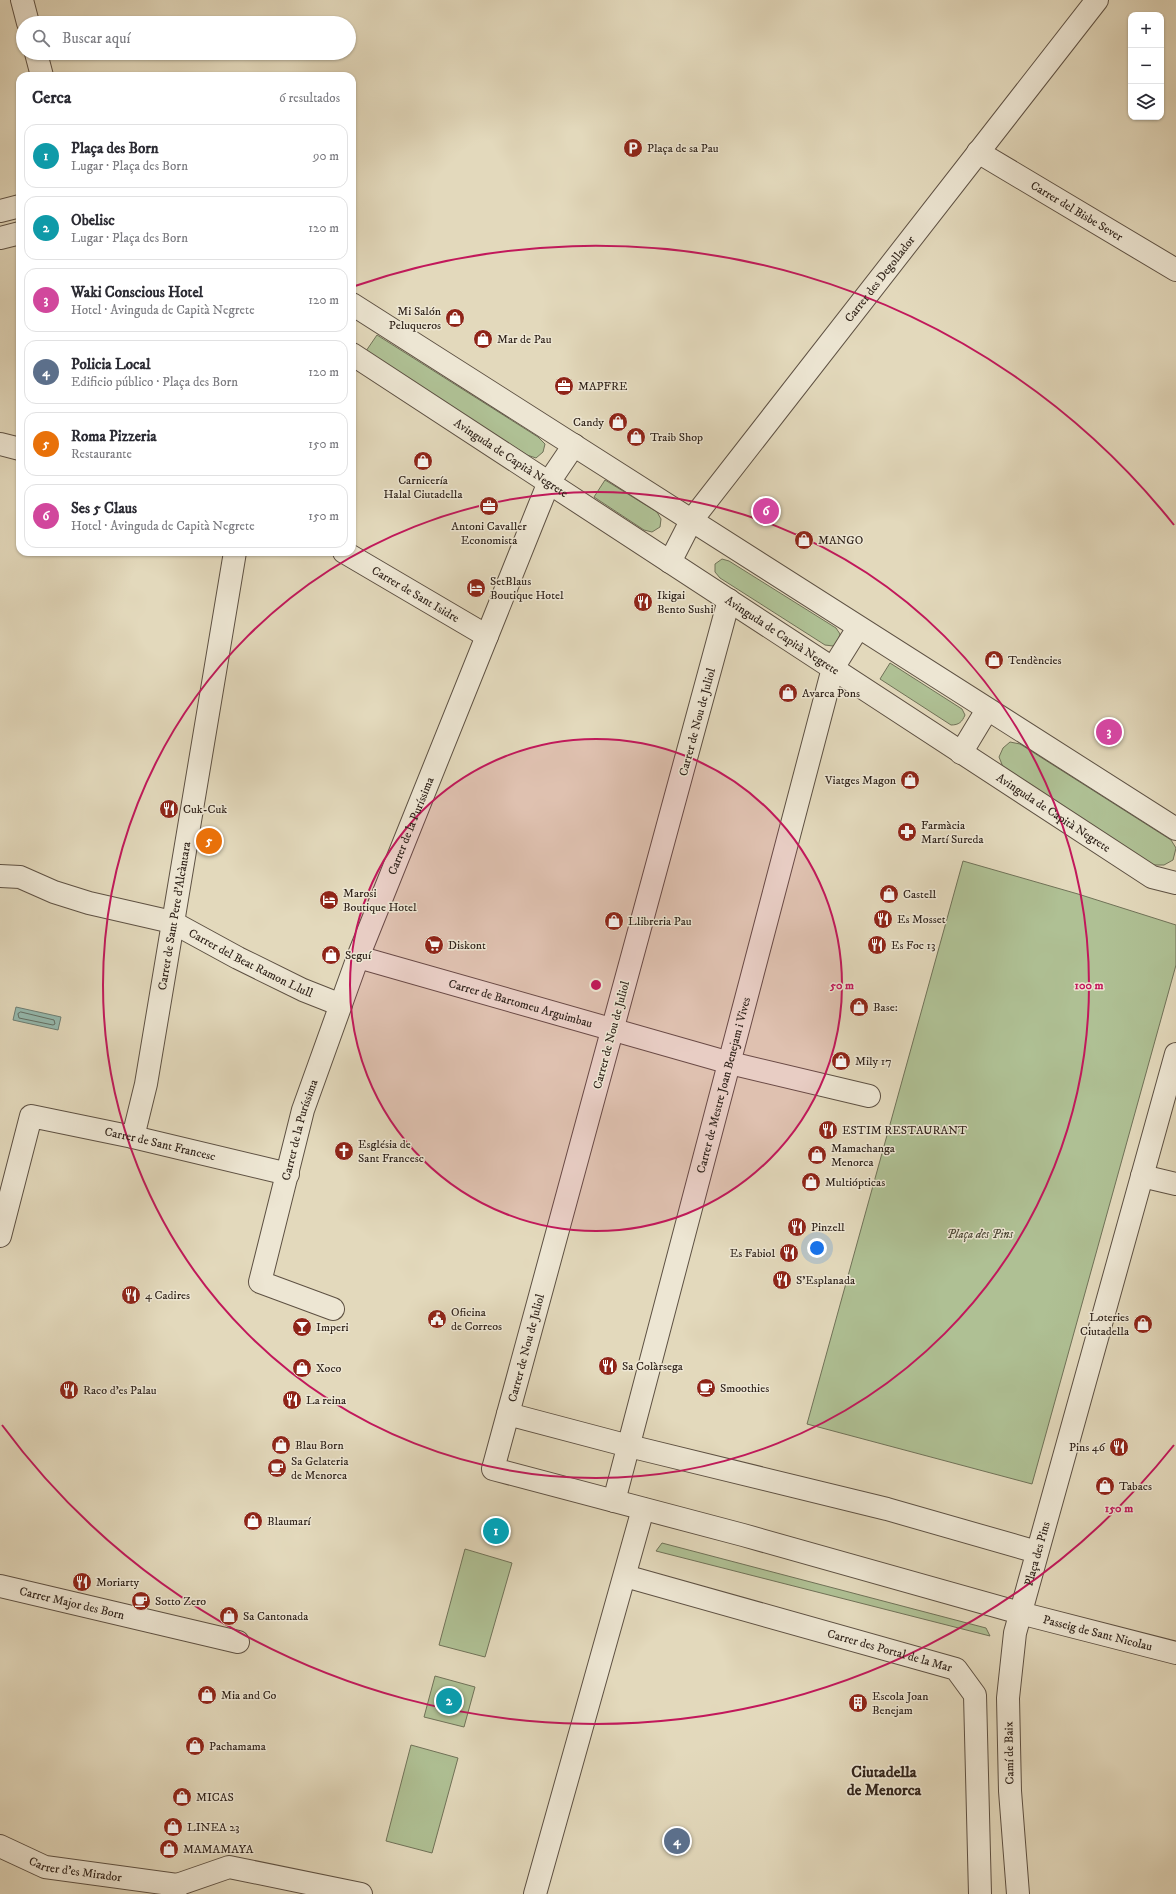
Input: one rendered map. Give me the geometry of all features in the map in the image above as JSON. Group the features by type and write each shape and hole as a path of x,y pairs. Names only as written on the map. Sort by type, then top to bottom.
{"street":[{"path":"22,0 26,16"},
{"name":"Carrer des Degollador","path":"670,562 691,521 1097,0"},
{"path":"38,60 41,72"},
{"name":"Carrer del Bisbe Sever","path":"978,152 1176,270"},
{"path":"0,210 16,207"},
{"path":"0,238 16,234"},
{"path":"356,309 574,445 858,628 1176,829"},
{"name":"Avinguda de Capità Negrete","path":"356,357 1152,877 1176,883"},
{"path":"0,444 16,448"},
{"name":"Carrer de la Puríssima","path":"333,1309 260,1282 303,1110 358,957 486,636 549,482 574,445"},
{"name":"Carrer de Sant Pere d'Alcàntara","path":"132,1137 146,1084 234,556"},
{"name":"Carrer de Sant Isidre","path":"351,556 486,636"},
{"name":"Carrer de Nou de Juliol","path":"614,1501 493,1469 729,600"},
{"name":"Carrer de Mestre Joan Benejam i Vives","path":"614,1501 730,1063 832,668 858,628"},
{"path":"961,753 987,710"},
{"name":"Carrer del Beat Ramon Llull","path":"0,876 20,877 54,892 89,904 172,922 244,961 303,990 341,1005"},
{"name":"Carrer de Bartomeu Arguimbau","path":"358,957 730,1063 869,1096"},
{"name":"Plaça des Pins","path":"1020,1613 1176,1054"},
{"name":"Carrer de Sant Francesc","path":"0,1236 32,1116 132,1137 288,1174"},
{"path":"1142,1176 1176,1184"},
{"path":"508,1414 629,1446 887,1509 1037,1552"},
{"path":"614,1501 743,1535 1020,1613"},
{"path":"536,1894 643,1509"},
{"name":"Carrer des Portal de la Mar","path":"625,1576 956,1669 975,1695 980,1894"},
{"name":"Carrer Major des Born","path":"0,1586 238,1642"},
{"name":"Passeig de Sant Nicolau","path":"1020,1613 1176,1653"},
{"name":"Camí de Baix","path":"1018,1894 1010,1792 1008,1698 1015,1632 1020,1613"},
{"name":"Carrer d'es Mirador","path":"0,1846 46,1867 176,1890"},
{"path":"176,1890 229,1867 361,1894"}],"green space":[{"path":"377,335 538,437 545,444 543,452 536,458 527,455 366,351"},
{"path":"605,480 657,512 661,519 660,527 652,532 644,530 594,497"},
{"path":"722,559 729,561 836,628 840,634 838,641 833,646 825,645 720,578 715,572 715,564"},
{"path":"890,663 962,709 965,715 961,721 958,724 951,725 880,679"},
{"path":"1010,742 1020,744 1171,840 1176,848 1173,860 1164,865 1153,865 1003,767 999,757 1003,748"},
{"name":"Plaça des Pins","path":"963,861 1078,894 1176,925 1176,965 1032,1484 807,1424"},
{"path":"662,1543 986,1628 990,1636 656,1551"},
{"path":"465,1549 512,1563 485,1657 439,1645"},
{"path":"435,1676 475,1687 464,1727 424,1717"},
{"path":"411,1745 458,1758 432,1853 386,1841"}],"water":[{"path":"16,1007 61,1017 58,1030 13,1020"}],"place":[{"name":"Plaça de sa Pau","path":"633,148"},
{"name":"Mi Salón Peluqueros","path":"455,318"},
{"name":"Mar de Pau","path":"483,339"},
{"name":"MAPFRE","path":"564,386"},
{"name":"Candy","path":"618,422"},
{"name":"Traib Shop","path":"636,437"},
{"name":"Carnicería Halal Ciutadella","path":"423,461"},
{"name":"Antoni Cavaller Economista","path":"489,506"},
{"name":"Ses 5 Claus","path":"766,511"},
{"name":"MANGO","path":"804,540"},
{"name":"SetBlaus Boutique Hotel","path":"476,588"},
{"name":"Ikigai Bento Sushi","path":"643,602"},
{"name":"Tendències","path":"994,660"},
{"name":"Avarca Pons","path":"788,693"},
{"name":"Waki Conscious Hotel","path":"1109,732"},
{"name":"Viatges Magon","path":"910,780"},
{"name":"Cuk-Cuk","path":"169,809"},
{"name":"Farmàcia Martí Sureda","path":"907,832"},
{"name":"Roma Pizzeria","path":"209,841"},
{"name":"Castell","path":"889,894"},
{"name":"Marosi Boutique Hotel","path":"329,900"},
{"name":"Es Mosset","path":"883,919"},
{"name":"Llibreria Pau","path":"614,921"},
{"name":"Diskont","path":"434,945"},
{"name":"Es Foc 13","path":"877,945"},
{"name":"Seguí","path":"331,955"},
{"name":"Base:","path":"859,1007"},
{"name":"Mily 17","path":"841,1061"},
{"name":"ESTIM RESTAURANT","path":"828,1130"},
{"name":"Església de Sant Francesc","path":"344,1151"},
{"name":"Mamachanga Menorca","path":"817,1155"},
{"name":"Multiópticas","path":"811,1182"},
{"name":"Pinzell","path":"797,1227"},
{"name":"Es Fabiol","path":"789,1253"},
{"name":"S’Esplanada","path":"782,1280"},
{"name":"4 Cadires","path":"131,1295"},
{"name":"Oficina de Correos","path":"437,1319"},
{"name":"Loteries Ciutadella","path":"1143,1324"},
{"name":"Imperi","path":"302,1327"},
{"name":"Sa Colàrsega","path":"608,1366"},
{"name":"Xoco","path":"302,1368"},
{"name":"Smoothies","path":"706,1388"},
{"name":"Raco d'es Palau","path":"69,1390"},
{"name":"La reina","path":"292,1400"},
{"name":"Blau Born","path":"281,1445"},
{"name":"Pins 46","path":"1119,1447"},
{"name":"Sa Gelateria de Menorca","path":"277,1468"},
{"name":"Tabacs","path":"1105,1486"},
{"name":"Blaumarí","path":"253,1521"},
{"name":"Plaça des Born","path":"496,1531"},
{"name":"Moriarty","path":"82,1582"},
{"name":"Sotto Zero","path":"141,1601"},
{"name":"Sa Cantonada","path":"229,1616"},
{"name":"Mia and Co","path":"207,1695"},
{"name":"Obelisc","path":"449,1701"},
{"name":"Escola Joan Benejam","path":"858,1703"},
{"name":"Pachamama","path":"195,1746"},
{"name":"MICAS","path":"182,1797"},
{"name":"LINEA 23","path":"173,1827"},
{"name":"Policia Local","path":"677,1841"},
{"name":"MAMAMAYA","path":"169,1849"}],"district":[{"name":"Ciutadella de Menorca","path":"884,1780"}]}
